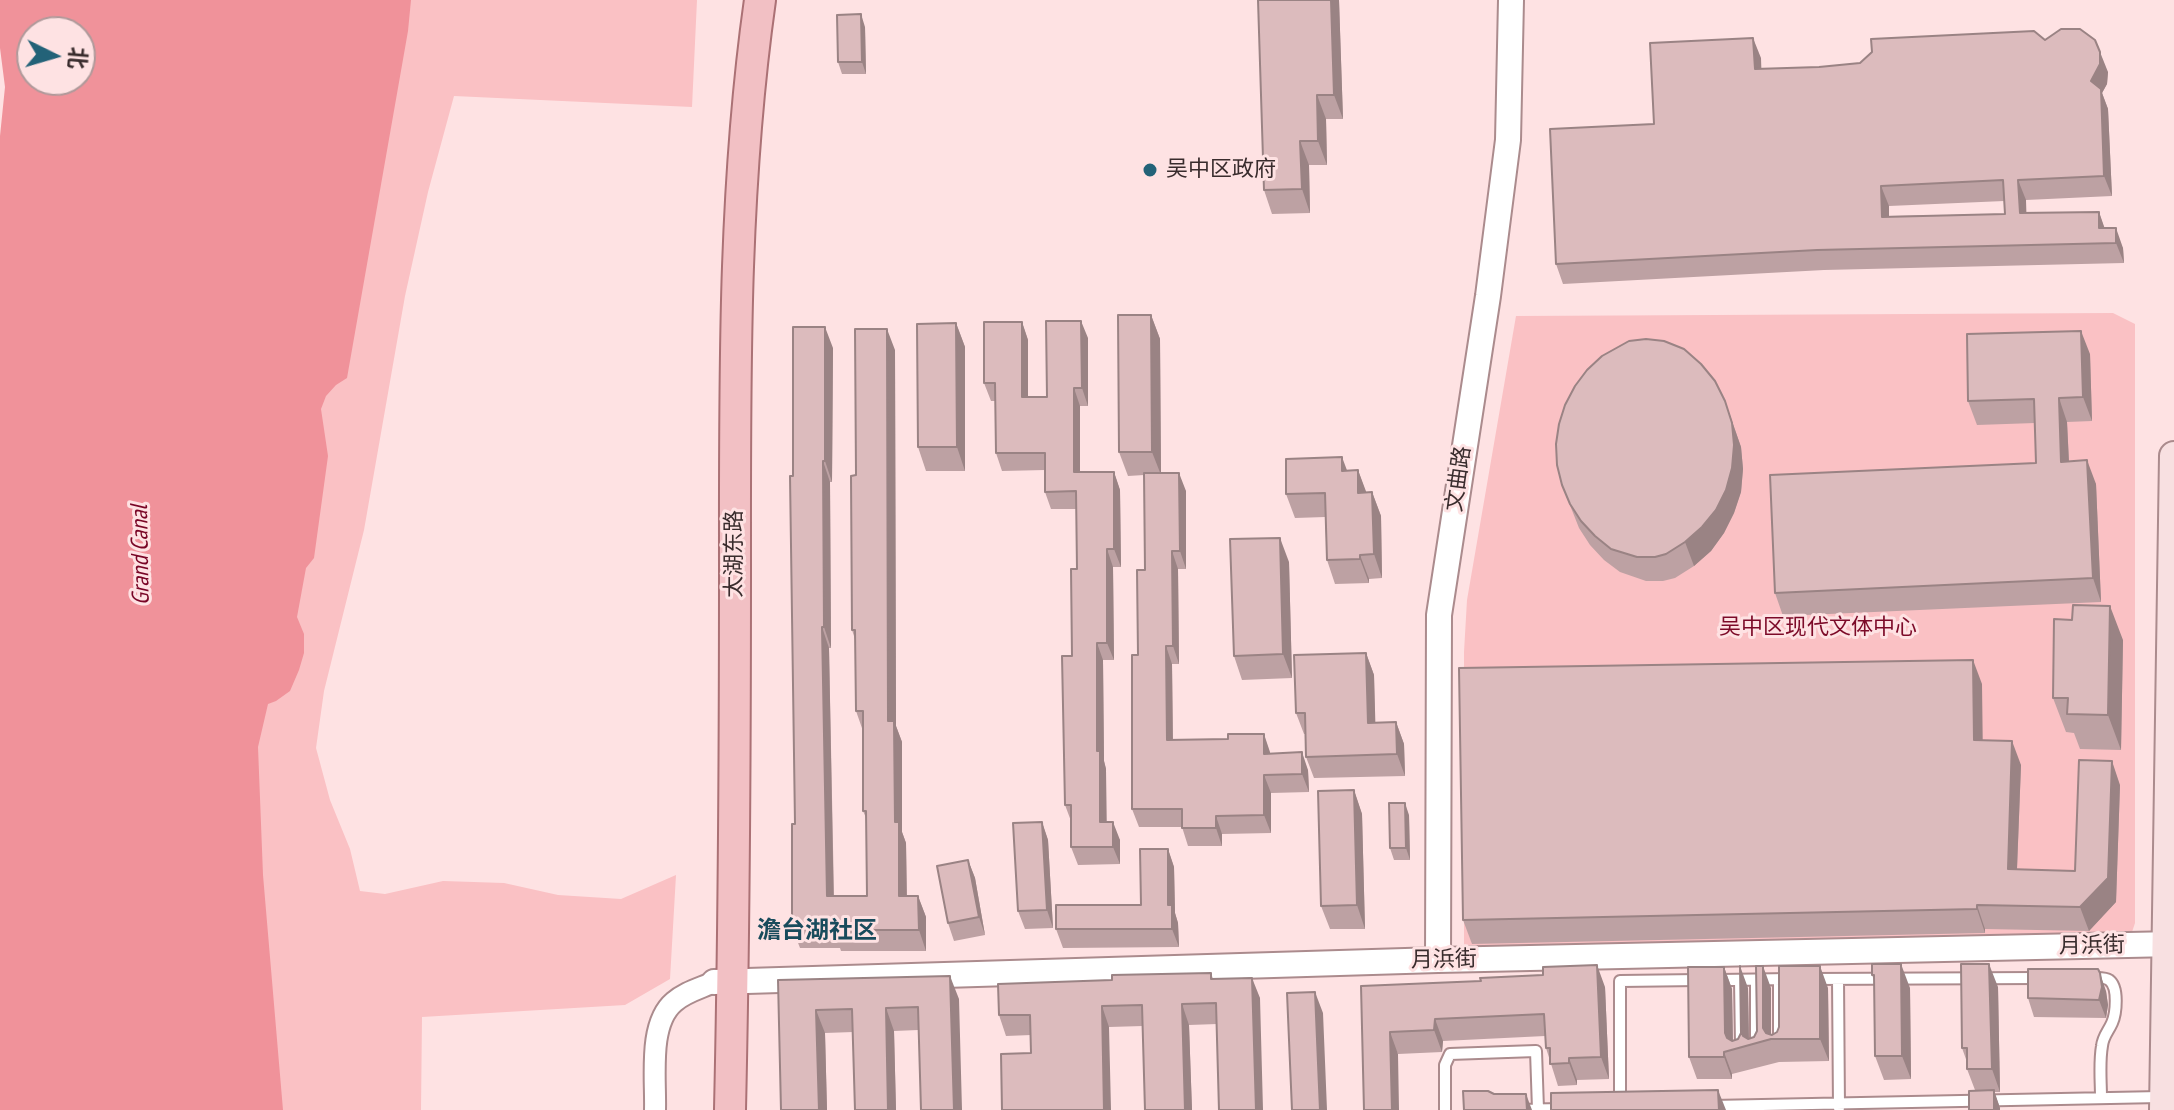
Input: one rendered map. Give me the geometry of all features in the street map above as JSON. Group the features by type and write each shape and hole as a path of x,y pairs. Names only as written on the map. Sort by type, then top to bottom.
{"main road":[{"name":"太湖东路","path":"730,1110 723,982 716,302 725,132 740,0"},
{"name":"太湖东路","path":"711,1110 723,982 735,316 744,145 760,0"},
{"path":"2167,1102 2174,456"}],"street":[{"name":"文曲路","path":"1438,960 1439,615 1488,296 1506,156 1511,0"},
{"name":"月浜街","path":"723,982 1438,960 2170,944"},
{"path":"655,1110 656,1040 660,1024 672,1003 681,997 723,982"}],"lane":[{"path":"1620,1108 1620,981 2052,978"},
{"path":"2083,978 2108,979 2115,992 2115,1014 2101,1050 2101,1098"},
{"path":"1779,979 1779,1049"},
{"path":"1838,979 1839,1107"},
{"path":"1740,980 1741,1055"},
{"path":"1756,980 1757,1053"},
{"path":"1445,1110 1445,1065 1450,1054 1536,1051 1538,1109"},
{"path":"1705,1106 2055,1104 2101,1098 2167,1102"},
{"path":"1606,1108 1634,1107"},
{"path":"1503,1110 1579,1109"}],"green space":[{"path":"315,0 697,0 692,107 454,96 428,192 405,296 364,530 324,691 316,748 330,800 350,849 360,891 385,894 443,881 504,883 558,895 621,899 676,875 670,979 625,1005 422,1017 421,1110 234,1110 223,845"},
{"name":"吴中区现代文体中心","path":"2113,313 2135,324 2135,923 2132,932 2122,937 1464,949 1464,652 1467,600 1516,316"}],"water":[{"name":"Grand Canal","path":"0,0 411,0 347,378 326,396 321,409 328,456 314,558 306,568 297,617 304,634 304,653 290,691 268,704 258,747 263,875 283,1110 0,1110 0,136 5,87 0,48"}],"building":[{"name":"吴中区政府","path":"1258,0 1331,0 1334,95 1317,95 1318,141 1300,141 1302,189 1264,190"},
{"path":"861,14 862,62 838,62 837,15"},
{"path":"2061,29 2080,29 2095,40 2100,52 2100,64 2091,81 2101,89 2104,176 2018,180 2020,213 2099,212 2099,228 2116,228 2116,243 1817,250 1556,264 1550,129 1654,124 1650,43 1753,38 1755,69 1860,63 1872,52 1871,39 2034,31 2045,40","holes":["2003,180 2005,214 1882,217 1881,186"]},
{"path":"1118,315 1151,315 1152,452 1119,452"},
{"path":"1046,321 1081,321 1082,388 1074,388 1074,472 1114,472 1114,549 1107,549 1107,643 1097,643 1100,822 1113,822 1113,847 1071,847 1071,805 1065,805 1062,656 1072,656 1071,569 1077,569 1076,491 1045,492 1045,453 996,453 995,383 984,383 984,322 1022,322 1022,397 1047,397"},
{"path":"956,323 957,447 918,447 917,324"},
{"path":"793,327 825,327 822,627 827,896 867,896 863,711 856,711 855,630 852,630 851,476 856,475 855,329 887,329 888,721 894,721 899,896 918,896 919,930 792,927 792,824 795,824 790,476 793,476"},
{"path":"2081,331 2083,397 2059,398 2061,462 2087,460 2093,578 1775,593 1770,475 2036,463 2034,399 1968,401 1967,334"},
{"path":"1629,341 1664,341 1684,349 1701,364 1715,381 1725,401 1732,423 1734,445 1726,490 1716,510 1702,527 1666,554 1637,557 1611,549 1581,521 1562,485 1556,444 1565,405 1587,370 1602,356"},
{"path":"1342,457 1342,471 1358,470 1358,493 1372,492 1374,554 1360,555 1360,559 1327,560 1325,493 1286,494 1286,459"},
{"path":"1144,473 1179,473 1180,551 1172,551 1173,646 1166,646 1167,740 1228,739 1228,734 1264,734 1264,754 1302,752 1302,774 1264,775 1264,815 1216,816 1216,828 1182,828 1182,809 1132,809 1132,655 1138,655 1137,570 1145,570"},
{"path":"1280,538 1283,654 1234,656 1230,539"},
{"path":"2073,605 2110,606 2108,715 2067,714 2068,698 2053,698 2054,619 2072,620"},
{"path":"1366,653 1368,723 1396,722 1397,754 1306,757 1305,713 1296,713 1294,655"},
{"path":"1973,660 1974,740 2012,741 2008,869 2075,871 2079,760 2112,761 2108,878 2080,907 1977,905 1977,909 1463,920 1459,668"},
{"path":"1354,790 1357,905 1321,906 1318,791"},
{"path":"1389,803 1405,803 1406,848 1390,848"},
{"path":"1042,822 1047,910 1018,911 1013,823"},
{"path":"1140,849 1168,849 1168,905 1172,905 1172,929 1056,929 1056,905 1141,905"},
{"path":"968,860 979,917 948,923 937,866"},
{"path":"1872,964 1901,964 1902,1056 1875,1056"},
{"path":"1961,964 1989,964 1992,1069 1967,1069 1967,1048 1962,1048"},
{"path":"1597,965 1601,1057 1569,1058 1569,1063 1550,1064 1544,1014 1435,1019 1434,1030 1390,1032 1392,1110 1364,1110 1361,986 1481,981 1480,978 1543,975 1543,967"},
{"path":"1740,966 1741,1031 1748,1039 1754,1037 1757,1031 1756,966 1763,966 1763,1028 1772,1035 1779,1027 1779,966 1820,966 1820,1039 1771,1039 1724,1052 1724,1057 1689,1057 1688,967 1724,967 1725,1033 1732,1041 1738,1039 1741,1033"},
{"path":"2028,969 2098,969 2102,987 2099,1000 2028,998"},
{"path":"1211,973 1211,979 1252,978 1256,1110 1219,1110 1216,1003 1182,1004 1185,1110 1145,1110 1142,1005 1102,1006 1104,1110 1002,1110 1001,1054 1031,1053 1030,1015 999,1015 998,984 1112,980 1112,975"},
{"path":"950,976 954,1110 921,1110 918,1007 886,1008 888,1110 855,1110 852,1009 816,1010 819,1110 781,1110 778,980"},
{"path":"1315,992 1320,1110 1292,1110 1287,993"},
{"path":"1718,1090 1719,1110 1551,1110 1551,1093"},
{"path":"1994,1090 1994,1110 1969,1110 1969,1091"},
{"path":"1463,1091 1526,1094 1527,1110 1464,1110"}],"place":[{"name":"吴中区政府","path":"1150,170"}],"district":[{"name":"澹台湖社区","path":"817,931"}]}
